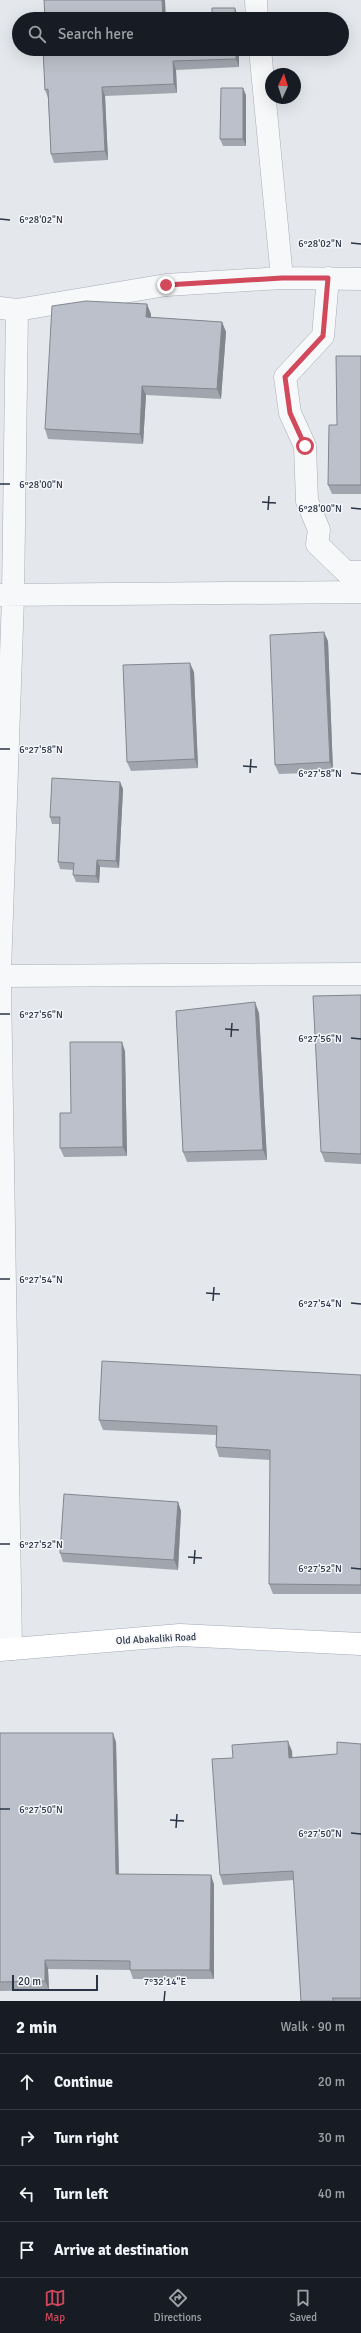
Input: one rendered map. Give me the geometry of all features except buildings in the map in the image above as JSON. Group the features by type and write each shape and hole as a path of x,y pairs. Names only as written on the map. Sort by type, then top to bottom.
{"main road":[{"name":"Old Abakaliki Road","path":"6,1650 180,1635 361,1644"}],"street":[{"path":"256,0 257,12"},
{"path":"261,56 282,278"},
{"path":"0,971 9,309 166,285 282,278 361,279"},
{"path":"328,278 323,336 285,377 290,413 305,446 307,501 319,530 317,544 346,572 361,572"},
{"path":"6,596 361,592"},
{"path":"0,976 361,974"},
{"path":"0,986 6,1650"}],"route":[{"path":"166,285 282,278 328,278 323,336 285,377 290,413 305,446"}]}
